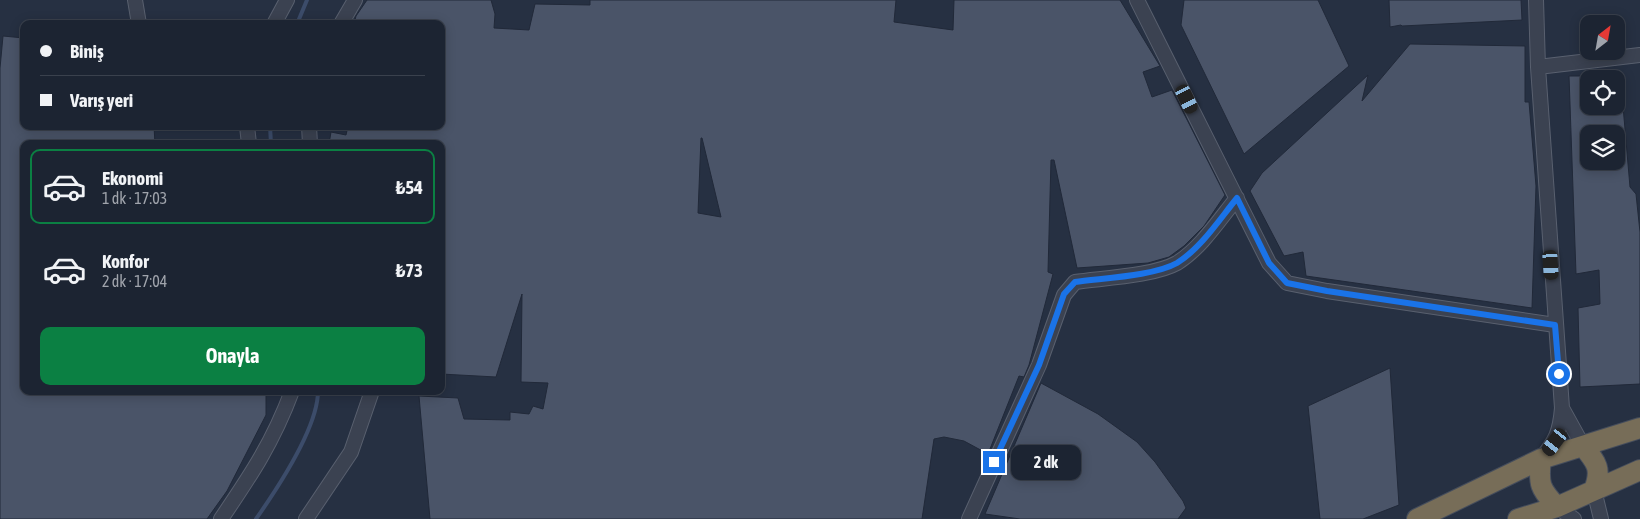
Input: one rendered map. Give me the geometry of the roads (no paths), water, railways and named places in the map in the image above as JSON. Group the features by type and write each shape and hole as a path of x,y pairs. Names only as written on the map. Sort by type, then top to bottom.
{"highway":[{"path":"1418,519 1542,459 1640,428"},
{"path":"1583,446 1598,466 1599,477 1594,490"},
{"path":"1542,459 1539,478 1541,486 1557,506"},
{"path":"1518,519 1557,506 1640,470"}],"street":[{"path":"134,0 137,20"},
{"path":"276,20 287,0"},
{"path":"343,20 355,0"},
{"path":"1136,0 1269,263 1287,283 1327,291 1555,325"},
{"path":"1536,0 1538,67 1562,408 1560,429 1555,442 1542,459"},
{"path":"1538,67 1640,55"},
{"path":"969,519 1039,365 1064,294 1075,282 1153,271 1176,263 1194,249 1237,198"},
{"path":"221,519 260,463 278,427 290,395"},
{"path":"306,519 351,452 371,395"},
{"path":"1562,408 1583,446"},
{"path":"1594,490 1601,519"},
{"path":"1557,506 1574,519"}],"waterway":[{"path":"299,20 307,0"},
{"path":"270,130 271,140"},
{"path":"256,519 285,475 304,439 316,406 317,395"}]}
